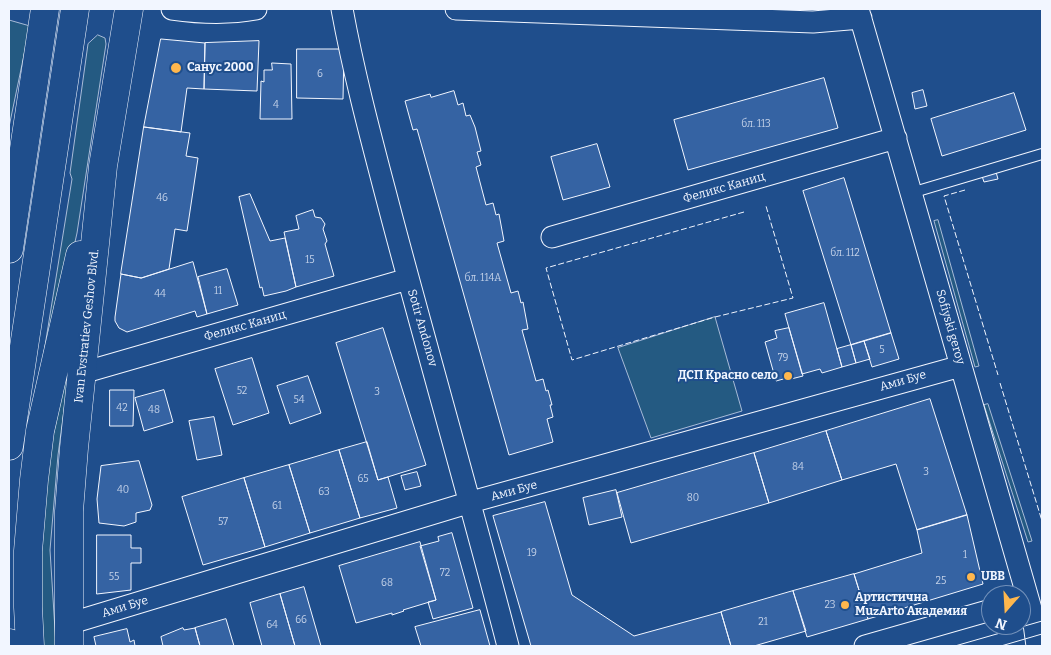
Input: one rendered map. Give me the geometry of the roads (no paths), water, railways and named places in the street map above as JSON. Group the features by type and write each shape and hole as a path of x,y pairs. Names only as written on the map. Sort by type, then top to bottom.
{"main road":[{"path":"9,249 45,9"},
{"path":"9,446 74,9"},
{"name":"Ivan Evstratiev Geshov Blvd.","path":"69,635 69,511 82,372 103,166 129,9"},
{"path":"30,646 28,551 40,431 75,274 103,166"}],"street":[{"path":"172,9 219,13 256,9"},
{"name":"Sotir Andonov","path":"342,9 354,71 408,279 471,502 508,646"},
{"path":"456,9 813,22 860,13"},
{"name":"Sofiyski geroy","path":"860,13 961,366 1027,585"},
{"name":"Феликс Каниц","path":"552,237 896,138"},
{"name":"Феликс Каниц","path":"82,372 408,279"},
{"name":"Ами Буе","path":"69,635 471,502 961,366"},
{"name":"Sofiyski geroy","path":"1031,598 1037,646"},
{"path":"865,646 981,613"}],"lane":[{"path":"911,193 1042,154"}],"tram line":[{"path":"955,646 1042,621"},
{"path":"1001,646 1042,634"}],"place":[{"name":"Санус 2000","path":"176,68"},
{"name":"ДСП Красно село","path":"788,376"},
{"name":"UBB","path":"971,577"},
{"name":"Артистична MuzArto Академия","path":"845,605"}]}
